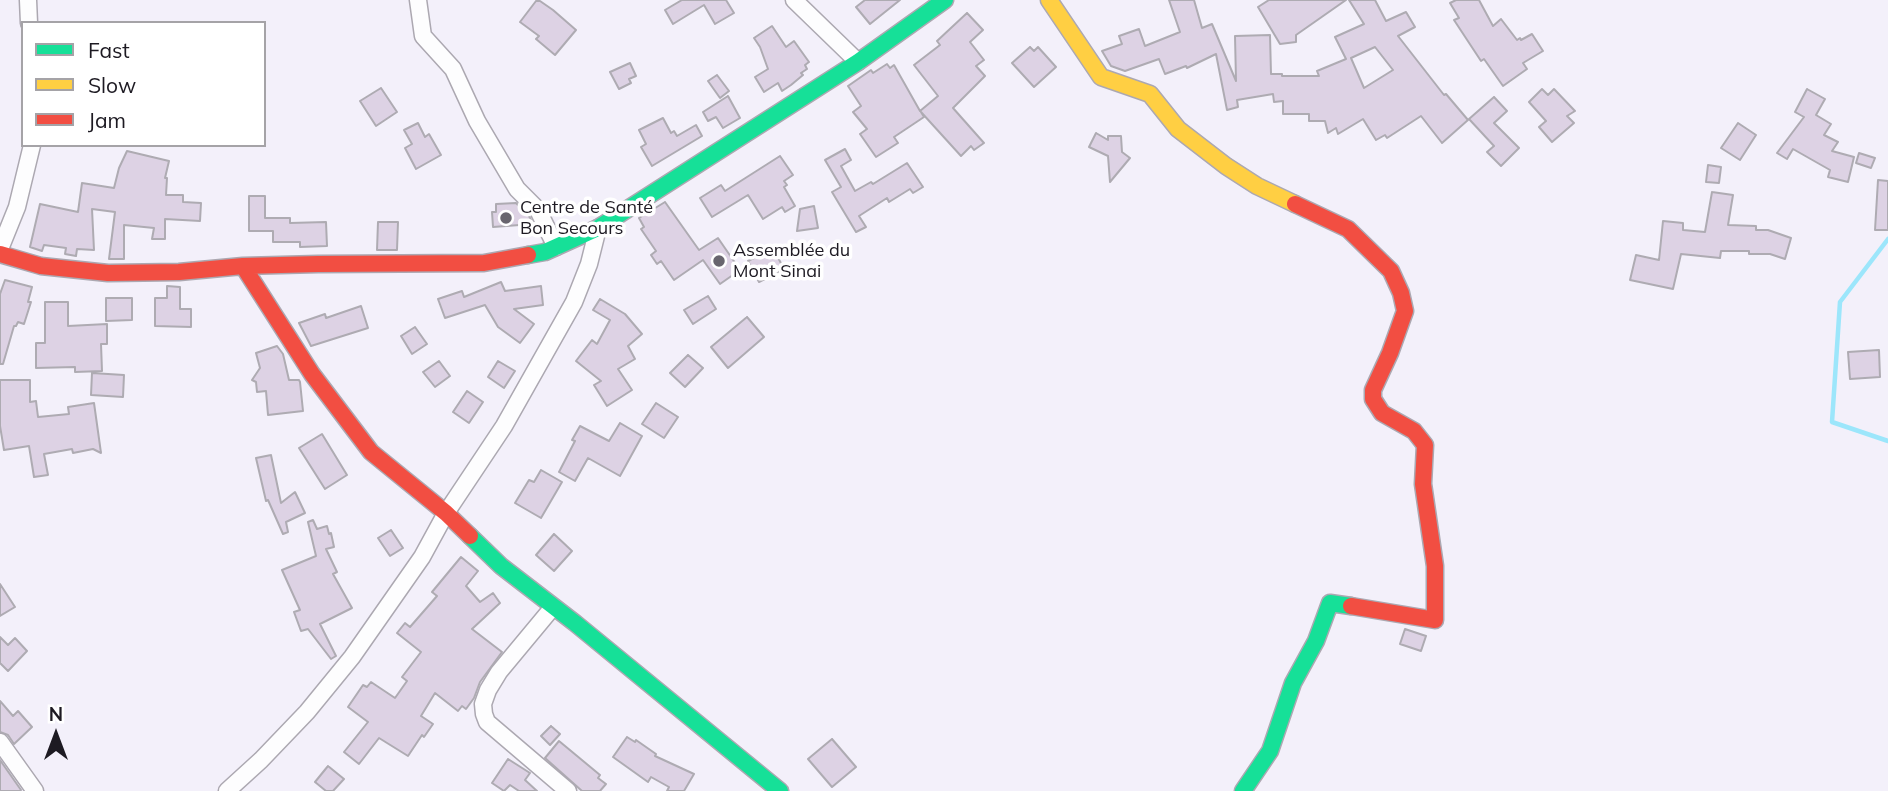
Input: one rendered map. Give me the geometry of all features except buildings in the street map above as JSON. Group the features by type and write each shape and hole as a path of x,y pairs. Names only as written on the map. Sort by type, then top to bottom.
{"street":[{"path":"29,0 29,21"},
{"path":"418,0 423,36 453,69 477,121 517,189 538,210 556,247"},
{"path":"794,0 858,62"},
{"path":"0,254 41,266 108,273 179,272 243,266 484,262 545,252 598,228 858,62 946,0"},
{"path":"1049,0 1101,77 1108,82 1150,94 1178,129 1226,166 1257,186 1348,229 1391,271 1401,293 1405,311 1373,390 1373,399 1382,413 1414,431 1424,445 1423,484 1435,566 1435,620 1330,603 1316,641 1293,682 1269,751 1243,791"},
{"path":"0,249 17,207 32,147"},
{"path":"227,791 307,712 352,657 422,557 446,513 504,426 574,302 589,264 598,228"},
{"path":"243,266 312,374 371,452 446,513 501,566 780,791"},
{"path":"553,607 499,672 483,704 487,722 568,791"},
{"path":"0,742 35,791"}],"waterway":[{"path":"1888,239 1840,302 1832,422 1888,441"}],"traffic: fast":[{"path":"528,255 545,252 598,228 858,62 945,0"},
{"path":"470,536 501,566 780,791"},
{"path":"1243,791 1270,751 1293,683 1316,641 1330,603 1351,606"}],"traffic: slow":[{"path":"1049,0 1101,77 1150,94 1178,129 1226,166 1257,186 1295,204"}],"traffic: jam":[{"path":"1295,204 1348,229 1391,271 1401,293 1405,311 1373,390 1373,399 1382,413 1414,431 1425,445 1423,484 1435,566 1435,620 1351,606"},
{"path":"0,254 41,266 108,273 318,264 484,263 528,255"},
{"path":"243,266 312,374 371,452 470,536"}],"place":[{"name":"Centre de Santé Bon Secours","path":"506,218"},
{"name":"Assemblée du Mont Sinai","path":"719,261"}]}
